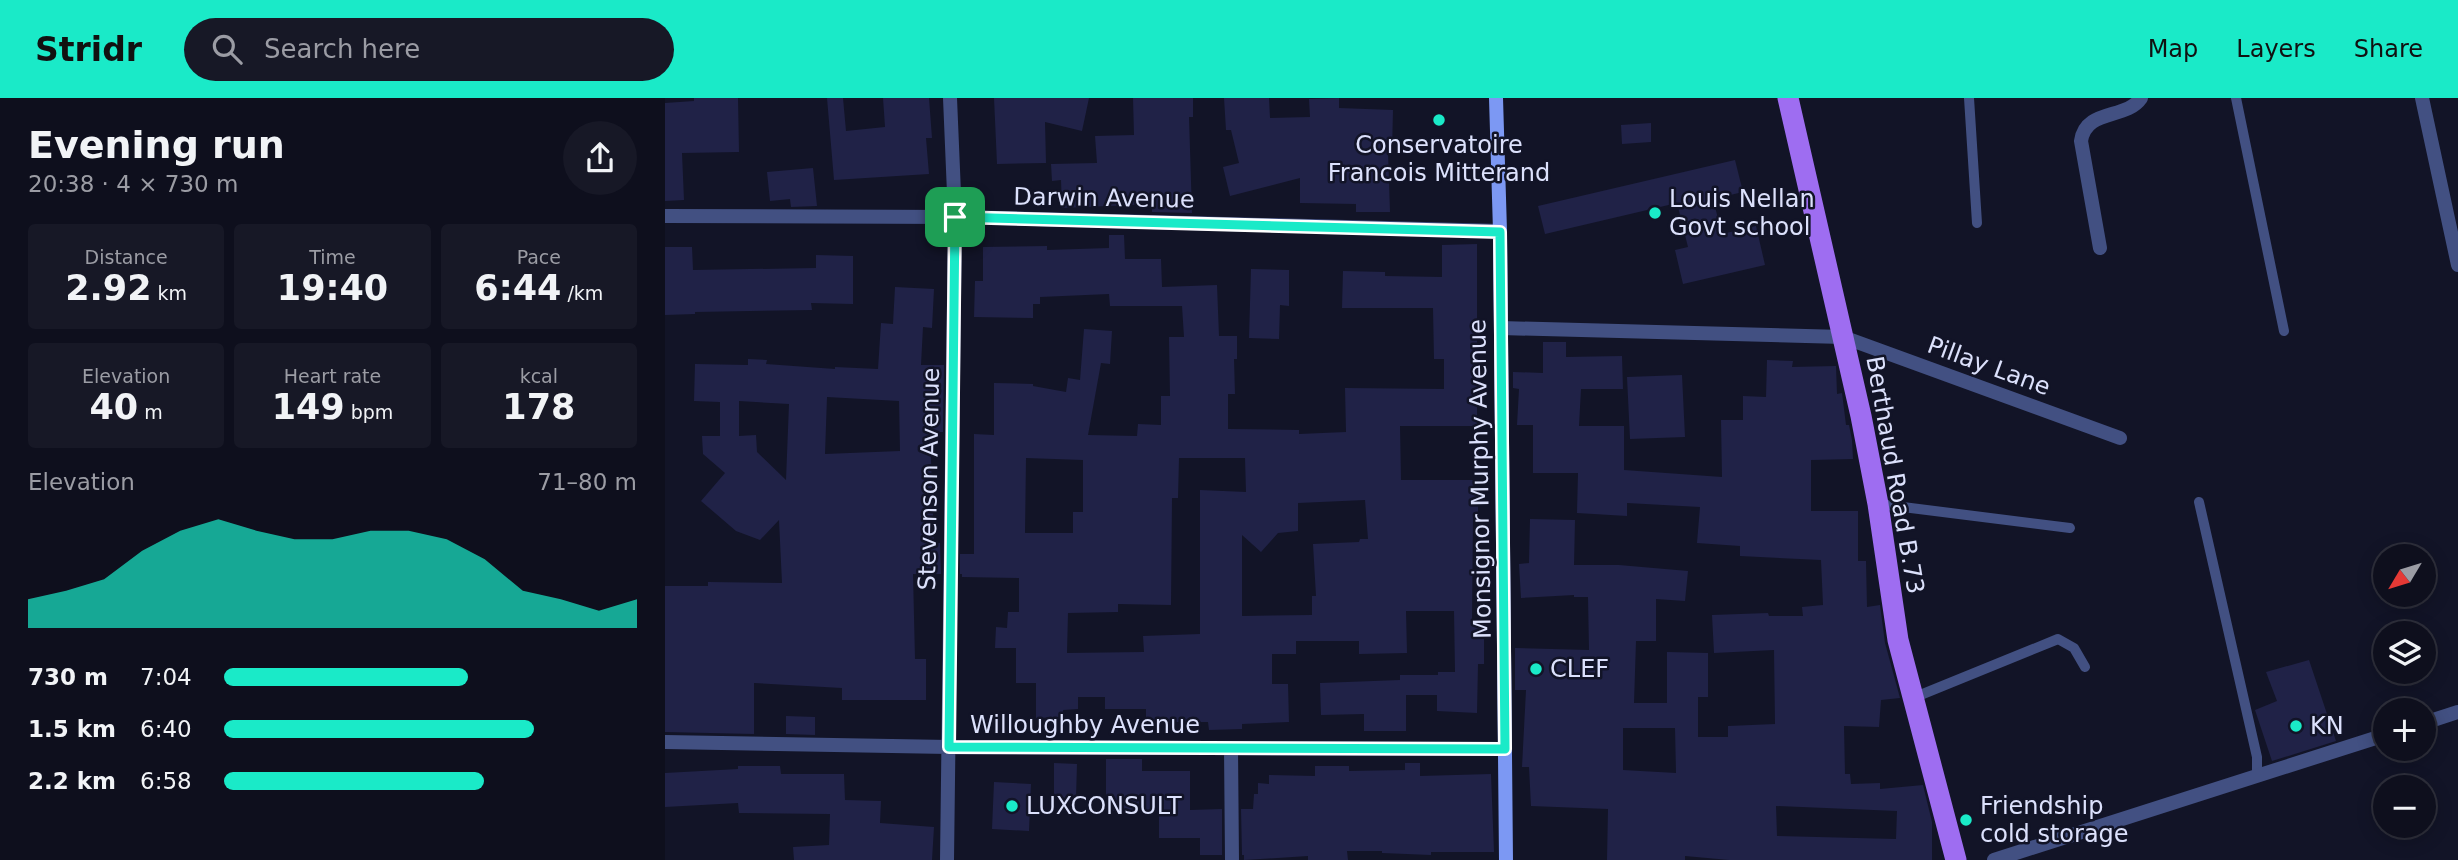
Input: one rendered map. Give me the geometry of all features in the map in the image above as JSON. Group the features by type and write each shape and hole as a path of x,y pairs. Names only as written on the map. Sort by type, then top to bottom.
{"main road":[{"name":"Berthaud Road B.73","path":"1788,98 1878,504 1898,639 1956,860"}],"street":[{"name":"Stevenson Avenue","path":"947,860 955,217 950,98"},
{"name":"Monsignor Murphy Avenue","path":"1496,98 1500,232 1506,860"},
{"path":"2099,248 2081,141 2083,133 2094,120 2132,107 2141,98"},
{"path":"2422,98 2458,265"},
{"name":"Darwin Avenue","path":"665,216 955,217 1500,232"},
{"name":"Pillay Lane","path":"1501,328 1843,337 2120,438"},
{"path":"2436,719 2458,712"},
{"path":"1994,860 2373,739"},
{"name":"Willoughby Avenue","path":"665,742 949,747 1505,749"},
{"path":"1231,748 1232,860"}],"lane":[{"path":"1969,98 1977,223"},
{"path":"2236,98 2284,331"},
{"path":"2199,502 2257,757 2257,776"},
{"path":"1878,504 2070,528"},
{"path":"1913,698 2058,639 2074,648 2085,667"}],"building":[{"path":"694,98 738,98 739,152 682,153 684,200 665,201 665,103 694,101"},
{"path":"827,98 843,98 846,131 885,127 883,98 929,98 932,138 926,138 929,174 834,180"},
{"path":"994,98 1089,98 1082,131 1045,122 1046,163 997,164"},
{"path":"1133,98 1193,98 1193,117 1189,117 1192,213 1152,212 1152,204 1062,208 1061,180 1052,181 1051,164 1097,163 1095,136 1134,135"},
{"path":"1224,98 1269,98 1270,118 1310,117 1309,99 1339,98 1339,108 1393,110 1392,151 1388,151 1390,212 1356,212 1356,204 1300,203 1300,178 1230,196 1223,167 1239,163 1231,130 1226,130"},
{"path":"1651,123 1651,142 1622,144 1621,125"},
{"name":"Louis Nellan Govt school","path":"1735,160 1743,192 1713,199 1722,234 1756,226 1765,265 1683,284 1675,250 1688,247 1677,203 1545,234 1538,206"},
{"path":"813,168 817,206 791,207 790,199 770,201 767,172"},
{"path":"1109,235 1124,235 1125,259 1161,259 1162,287 1217,285 1219,336 1237,336 1237,359 1234,359 1235,394 1228,394 1228,429 1299,430 1299,434 1346,432 1345,388 1444,389 1444,359 1434,359 1433,308 1342,308 1343,271 1385,272 1385,276 1442,277 1442,245 1477,244 1477,426 1400,426 1401,480 1478,480 1478,514 1473,514 1472,622 1484,622 1484,664 1478,664 1477,713 1437,711 1437,695 1406,695 1406,731 1364,731 1364,714 1321,715 1320,683 1400,680 1400,675 1455,672 1454,611 1406,611 1407,653 1359,654 1359,641 1296,641 1296,654 1272,654 1272,684 1288,684 1289,722 1242,724 1242,729 1209,730 1208,722 1146,722 1146,709 1105,709 1105,697 1078,697 1078,709 1063,710 1063,717 1036,718 1036,683 1016,683 1016,648 995,648 996,627 1007,628 1008,612 1019,612 1019,578 962,577 960,574 960,554 974,554 974,434 994,435 994,383 1033,384 1066,392 1068,378 1080,380 1084,329 1112,331 1110,364 1101,363 1088,435 1137,436 1138,424 1161,425 1161,396 1170,396 1169,337 1184,337 1182,306 1110,306 1109,294 1040,297 1040,304 1033,304 1033,318 974,317 975,281 983,281 983,247 1047,246 1047,250 1109,248","holes":["1026,458 1083,460 1083,512 1073,512 1073,533 1025,533","1179,458 1245,458 1246,492 1200,490 1200,634 1143,636 1144,652 1067,653 1068,613 1118,612 1118,604 1171,605 1172,498 1178,498","1365,500 1368,539 1360,539 1359,542 1313,544 1316,596 1312,596 1312,615 1242,616 1242,535 1261,552 1278,533 1298,531 1298,503"]},
{"path":"665,247 692,247 693,270 816,268 816,255 853,256 853,304 811,303 812,310 665,315"},
{"path":"1251,269 1289,270 1289,306 1280,305 1279,339 1249,338"},
{"path":"895,287 934,289 932,328 923,327 921,365 944,365 943,432 930,432 934,543 940,543 941,574 913,574 915,659 926,659 926,700 842,700 842,688 754,683 754,734 665,732 665,586 708,586 708,582 782,583 779,520 760,540 736,531 701,501 725,473 703,454 702,436 720,436 720,402 694,401 695,364 748,365 748,359 767,360 766,364 878,369 881,323 893,324","holes":["827,397 899,401 900,451 825,454","739,401 789,404 786,480 757,452 756,435 739,436"]},
{"path":"1543,342 1566,342 1566,357 1622,356 1623,389 1581,389 1579,426 1624,426 1624,470 1722,477 1721,420 1743,420 1743,396 1766,397 1767,360 1793,361 1792,367 1836,366 1837,394 1842,393 1846,425 1849,425 1852,440 1853,459 1811,460 1811,511 1858,511 1858,561 1866,561 1867,607 1880,605 1885,643 1900,698 1881,700 1879,727 1844,726 1845,774 1850,774 1851,784 1880,783 1880,789 1923,785 1932,822 1932,860 1729,860 1685,856 1685,860 1607,860 1608,809 1531,806 1529,767 1522,767 1526,690 1515,690 1515,648 1589,650 1588,597 1574,595 1521,598 1519,564 1529,563 1530,519 1575,520 1574,565 1619,565 1688,571 1685,601 1656,599 1656,641 1636,641 1634,703 1667,703 1667,652 1708,653 1708,697 1698,697 1698,737 1728,737 1728,726 1775,724 1774,650 1714,653 1712,615 1768,613 1769,616 1803,616 1802,607 1823,605 1821,560 1740,556 1740,546 1697,543 1700,507 1627,503 1627,516 1577,513 1578,473 1533,473 1533,425 1517,425 1519,389 1513,388 1513,372 1543,373","holes":["1623,728 1675,728 1676,773 1623,770","1776,806 1897,811 1896,839 1777,836"]},
{"path":"1682,375 1685,437 1630,439 1627,377"},
{"name":"KN","path":"2309,660 2336,741 2272,761 2255,710 2277,701 2266,672"},
{"path":"786,716 815,717 815,735 786,734"},
{"path":"1106,759 1142,759 1142,771 1190,771 1190,810 1222,809 1222,855 1200,855 1200,838 1159,838 1159,811 1106,811"},
{"path":"1054,763 1077,764 1076,798 1054,798"},
{"path":"1405,763 1420,763 1420,776 1491,774 1494,852 1431,852 1431,855 1347,851 1348,860 1308,860 1308,856 1244,860 1241,809 1253,809 1258,783 1269,784 1269,775 1315,776 1315,766 1349,766 1349,771 1405,770"},
{"path":"738,766 780,766 781,774 844,774 845,800 881,801 880,823 934,827 932,860 794,860 793,847 829,845 830,814 739,813 738,803 665,807 665,773 738,769"},
{"name":"LUXCONSULT","path":"994,782 1031,784 1029,831 992,829"}],"place":[{"name":"Conservatoire Francois Mitterand","path":"1439,120"},
{"name":"Louis Nellan Govt school","path":"1655,213"},
{"name":"CLEF","path":"1536,669"},
{"name":"KN","path":"2296,726"},
{"name":"LUXCONSULT","path":"1012,806"},
{"name":"Friendship cold storage","path":"1966,820"}],"route":[{"path":"955,217 1500,232 1505,749 949,747 955,217"}]}
